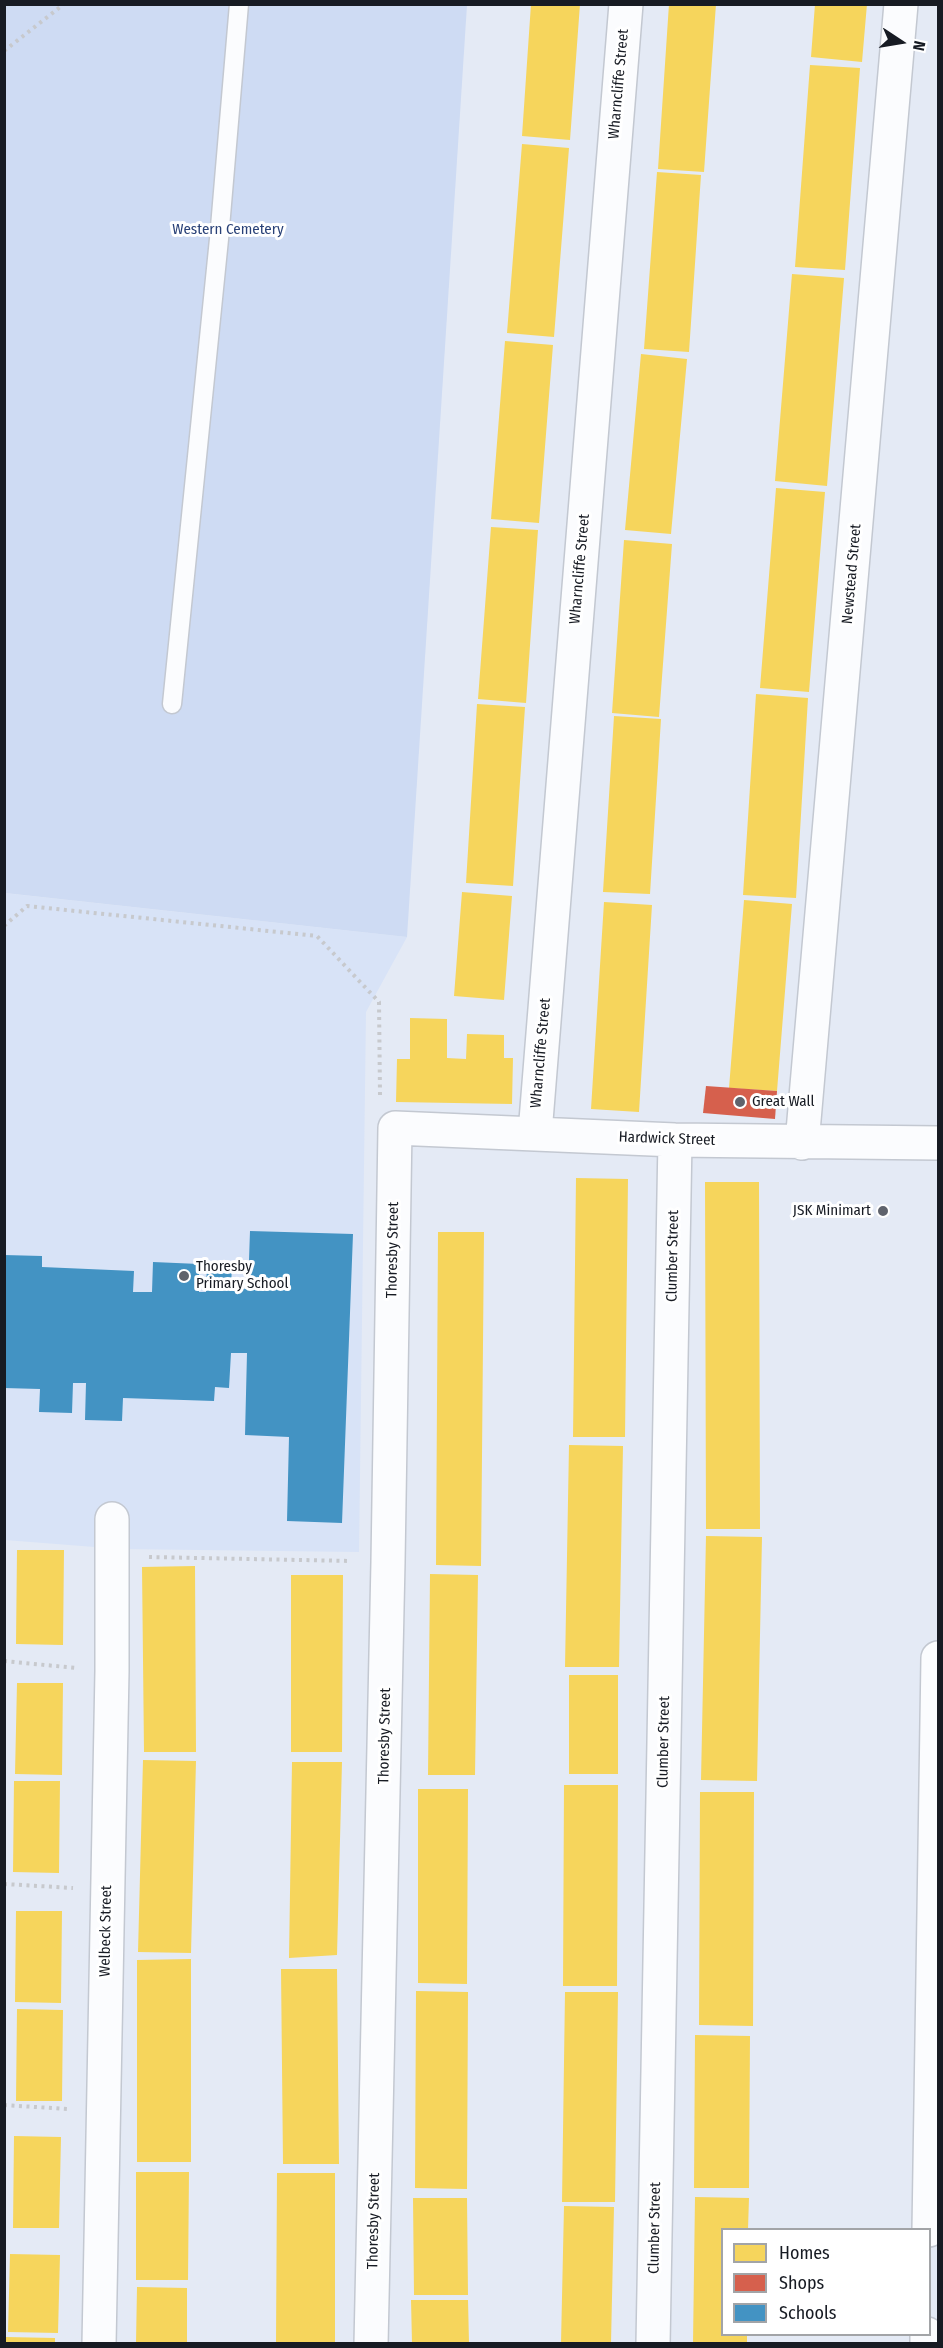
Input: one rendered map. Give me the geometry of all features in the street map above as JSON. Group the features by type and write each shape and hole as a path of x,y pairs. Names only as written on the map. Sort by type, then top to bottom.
{"street":[{"name":"Wharncliffe Street","path":"535,1133 626,4"},
{"name":"Newstead Street","path":"802,1143 901,4"},
{"name":"Hardwick Street","path":"395,1128 675,1140 939,1143"},
{"name":"Thoresby Street","path":"371,2343 395,1128"},
{"name":"Clumber Street","path":"653,2343 675,1140"},
{"name":"Welbeck Street","path":"99,2343 112,1671 112,1519"},
{"path":"929,2228 939,1658"}],"lane":[{"path":"172,704 219,238 239,4"}],"path":[{"path":"4,51 64,4"},
{"path":"4,926 27,906 317,936 379,1002 380,1104 395,1128"},
{"path":"112,1556 388,1562"},
{"path":"4,1661 112,1671"},
{"path":"4,1884 106,1890"},
{"path":"4,2105 104,2110"}],"shaded area":[{"name":"Thoresby Primary School","path":"4,893 407,937 366,1012 359,1552 120,1549 5,1540"}],"green space":[{"name":"Western Cemetery","path":"5,5 467,5 407,937 5,893"}],"building: Homes":[{"path":"531,4 580,4 570,140 522,136"},
{"path":"669,4 716,4 704,172 658,169"},
{"path":"815,4 867,4 862,62 811,57"},
{"path":"810,65 860,68 845,270 795,267"},
{"path":"522,144 569,148 554,337 507,333"},
{"path":"657,172 701,175 689,352 644,349"},
{"path":"792,274 844,278 827,486 775,481"},
{"path":"505,341 553,345 539,523 491,519"},
{"path":"641,354 687,359 671,534 625,530"},
{"path":"776,488 825,492 809,692 760,688"},
{"path":"491,527 538,530 526,703 478,699"},
{"path":"624,540 672,544 659,717 612,713"},
{"path":"756,694 808,698 796,898 743,895"},
{"path":"477,704 525,707 513,886 466,883"},
{"path":"614,716 661,719 650,894 603,892"},
{"path":"462,892 512,896 504,1000 454,996"},
{"path":"744,900 792,904 777,1091 729,1088"},
{"path":"604,902 652,905 639,1112 591,1109"},
{"path":"410,1018 447,1019 447,1058 466,1059 467,1034 504,1035 504,1058 513,1058 512,1104 396,1102 397,1059 410,1059"},
{"path":"576,1178 628,1179 625,1437 573,1437"},
{"path":"705,1182 759,1182 760,1529 706,1529"},
{"path":"438,1232 484,1232 481,1566 436,1565"},
{"path":"569,1445 623,1446 619,1667 565,1667"},
{"path":"706,1536 762,1537 757,1781 701,1780"},
{"path":"17,1550 64,1550 63,1645 16,1644"},
{"path":"195,1566 196,1752 144,1752 142,1567"},
{"path":"430,1574 478,1575 475,1775 428,1775"},
{"path":"291,1575 343,1575 342,1752 291,1752"},
{"path":"569,1675 618,1675 618,1774 569,1774"},
{"path":"17,1683 63,1683 62,1775 15,1774"},
{"path":"143,1760 196,1761 191,1953 138,1952"},
{"path":"292,1762 342,1762 337,1955 289,1958"},
{"path":"14,1781 60,1781 59,1873 13,1872"},
{"path":"564,1785 618,1785 617,1986 563,1986"},
{"path":"418,1789 468,1789 467,1984 418,1983"},
{"path":"700,1792 754,1792 753,2026 699,2025"},
{"path":"16,1911 62,1911 61,2003 15,2002"},
{"path":"191,1959 191,2162 137,2162 137,1960"},
{"path":"281,1969 337,1969 339,2164 283,2164"},
{"path":"416,1991 468,1992 467,2189 415,2188"},
{"path":"565,1992 618,1992 615,2202 562,2202"},
{"path":"17,2009 63,2010 62,2101 16,2101"},
{"path":"695,2035 750,2036 749,2188 694,2188"},
{"path":"14,2136 61,2137 59,2228 13,2228"},
{"path":"136,2172 189,2172 188,2280 136,2280"},
{"path":"277,2173 335,2173 335,2343 276,2343"},
{"path":"695,2197 749,2198 748,2228 721,2228 721,2336 747,2336 747,2343 693,2343"},
{"path":"413,2198 467,2198 468,2295 414,2295"},
{"path":"564,2206 614,2207 611,2343 561,2343"},
{"path":"10,2254 60,2255 58,2333 8,2332"},
{"path":"137,2287 187,2288 187,2343 136,2343"},
{"path":"411,2300 468,2300 469,2343 412,2343"},
{"path":"6,2337 55,2338 55,2343 6,2343"}],"building: Shops":[{"name":"Great Wall","path":"706,1086 777,1091 775,1119 703,1113"}],"building: Schools":[{"name":"Thoresby Primary School","path":"250,1231 353,1234 342,1523 287,1521 289,1437 245,1435 247,1353 231,1353 229,1388 215,1387 214,1401 123,1398 122,1421 85,1420 86,1383 73,1383 72,1413 39,1412 40,1389 4,1388 4,1255 42,1256 42,1267 134,1271 133,1292 152,1292 153,1262 199,1264 199,1292 206,1292 207,1263 232,1264 231,1288 248,1289"}],"place":[{"name":"Great Wall","path":"740,1102"},
{"name":"JSK Minimart","path":"883,1211"},
{"name":"Thoresby Primary School","path":"184,1276"}]}
